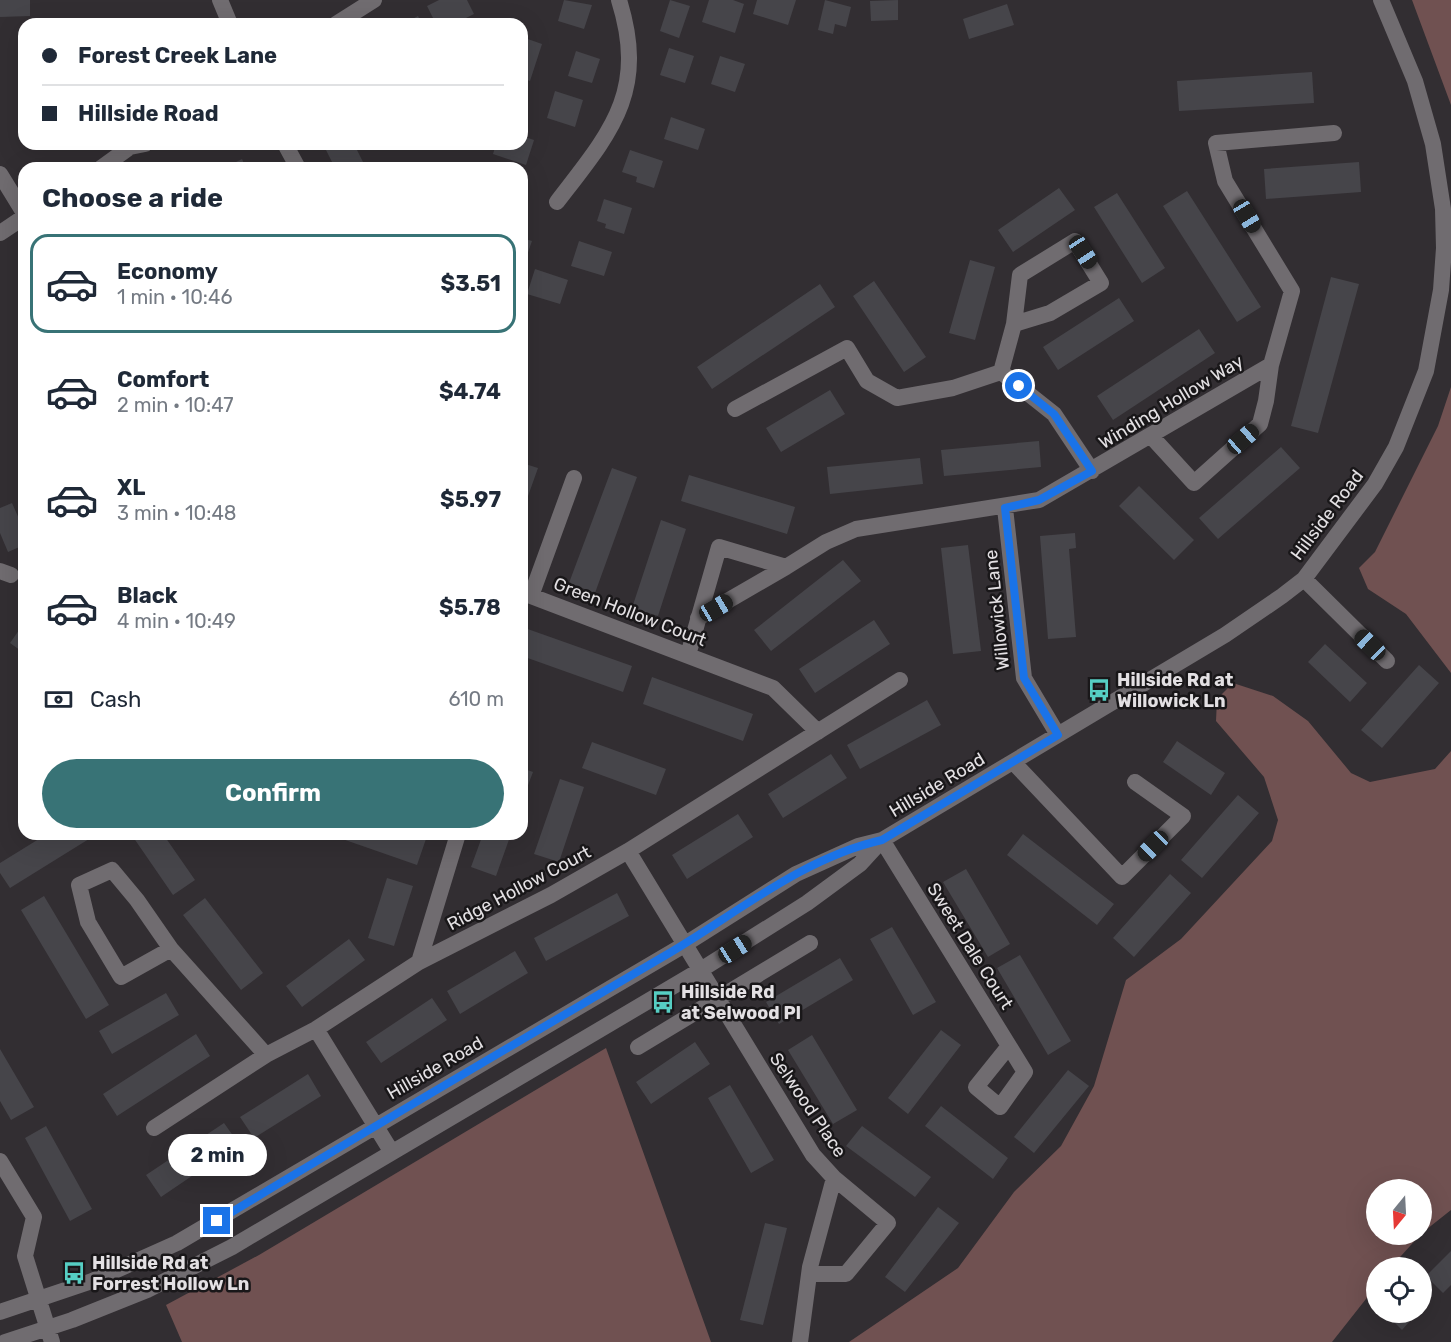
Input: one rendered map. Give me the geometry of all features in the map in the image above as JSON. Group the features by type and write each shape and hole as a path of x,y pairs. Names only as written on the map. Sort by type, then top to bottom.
{"street":[{"path":"220,0 228,18"},
{"path":"346,18 374,0"},
{"path":"557,202 605,141 626,92 629,56 627,32 620,0"},
{"name":"Hillside Road","path":"0,1312 103,1276 177,1243 684,945 796,874 858,846 882,840 1014,763 1225,635 1304,579 1376,484 1396,447 1426,371 1442,290 1443,209 1434,144 1415,81 1381,0"},
{"name":"Winding Hollow Way","path":"699,618 826,542 856,530 1005,508 1039,500 1271,365 1292,291 1225,181 1216,143 1334,133"},
{"path":"109,162 126,150"},
{"path":"0,174 18,205"},
{"path":"0,233 18,220"},
{"path":"1001,372 1014,324 1020,275 1075,241 1101,283 1050,313 1014,324"},
{"path":"735,409 847,348 867,381 897,398 953,388 1001,372"},
{"path":"1151,436 1194,483 1260,424 1271,365"},
{"path":"1001,372 1054,414 1092,471"},
{"name":"Green Hollow Court","path":"574,478 531,596 773,688 818,732"},
{"name":"Willowick Lane","path":"1005,508 1024,678 1058,735"},
{"path":"688,655 719,547 786,567"},
{"path":"1304,579 1387,661"},
{"name":"Ridge Hollow Court","path":"154,1128 266,1055 316,1029 419,962 551,896 628,851 900,680"},
{"path":"1014,763 1122,877 1183,816 1135,782"},
{"path":"419,962 456,840"},
{"name":"Hillside Road","path":"5,1342 50,1335 190,1270 699,972 807,903 860,864 882,840"},
{"name":"Sweet Dale Court","path":"882,840 1009,1046 1025,1072 1000,1107 976,1087 1009,1046"},
{"name":"Selwood Place","path":"628,851 699,972 813,1155 834,1178 809,1274 800,1342"},
{"path":"171,949 121,977 88,922 80,885 112,870 137,900 171,949 266,1055"},
{"path":"638,1047 810,943"},
{"path":"316,1029 391,1151"},
{"path":"0,1161 34,1217 25,1256 50,1335"},
{"path":"809,1274 846,1274 888,1223 834,1178"}],"shaded area":[{"path":"1412,0 1451,0 1451,105"},
{"path":"1451,387 1451,673 1406,614 1368,589 1359,568 1375,552 1438,426"},
{"path":"1233,683 1273,696 1308,721 1351,773 1370,782 1435,769 1451,751 1451,1210 1432,1225 1432,1179 1366,1179 1366,1245 1411,1245 1400,1257 1366,1257 1366,1299 1332,1342 849,1342 958,1268 1014,1192 1061,1146 1094,1086 1126,980 1181,939 1272,841 1278,820 1264,777 1216,721 1217,699"},
{"path":"606,1048 711,1342 182,1342 166,1305 259,1255"}],"building":[{"path":"0,0 30,0 30,16 0,17"},
{"path":"439,0 467,0 474,14 466,18 433,18 427,6"},
{"path":"564,0 592,5 584,29 558,21"},
{"path":"670,0 690,6 679,38 660,31"},
{"path":"709,0 733,0 744,4 735,33 702,22"},
{"path":"757,0 796,0 788,25 753,14"},
{"path":"825,0 851,7 846,27 835,24 833,34 818,30"},
{"path":"898,0 898,20 871,21 870,1"},
{"path":"1007,4 1014,25 969,39 963,19"},
{"path":"528,39 542,44 530,81 528,80"},
{"path":"669,48 694,56 685,83 660,75"},
{"path":"576,51 600,59 592,83 568,76"},
{"path":"720,56 745,64 735,92 711,84"},
{"path":"1312,72 1314,103 1179,111 1177,81"},
{"path":"555,91 583,100 575,127 547,118"},
{"path":"671,117 705,129 698,150 664,139"},
{"path":"528,138 534,140 527,162 517,162 493,154 494,150 528,150"},
{"path":"326,150 357,150 363,162 332,162"},
{"path":"630,150 663,161 654,188 636,182 637,177 622,172"},
{"path":"1359,162 1361,192 1266,199 1264,169"},
{"path":"1059,188 1075,210 1013,252 998,230"},
{"path":"1187,191 1261,307 1237,322 1163,206"},
{"path":"1117,193 1165,268 1142,283 1094,207"},
{"path":"604,199 632,208 624,234 605,228 606,224 597,221"},
{"path":"528,240 532,241 528,253"},
{"path":"579,241 612,252 604,276 571,266"},
{"path":"970,260 995,267 975,340 949,333"},
{"path":"535,269 568,280 560,304 528,294"},
{"path":"1331,277 1359,284 1318,433 1291,426"},
{"path":"874,281 926,357 904,372 853,296"},
{"path":"820,284 835,307 712,389 697,367"},
{"path":"1119,298 1134,321 1058,370 1043,347"},
{"path":"1199,329 1215,353 1113,420 1097,396"},
{"path":"830,390 845,414 781,452 766,428"},
{"path":"1039,441 1041,467 944,476 941,450"},
{"path":"1281,447 1300,468 1218,539 1199,518"},
{"path":"920,458 923,484 830,494 827,467"},
{"path":"528,465 538,468 528,496"},
{"path":"612,468 637,477 595,593 569,583"},
{"path":"689,475 795,507 787,534 681,501"},
{"path":"1139,486 1194,540 1174,560 1119,506"},
{"path":"12,503 18,516 18,548 8,552 0,533 0,508"},
{"path":"661,520 686,529 658,616 632,608"},
{"path":"1075,533 1076,548 1069,549 1076,637 1048,639 1040,536"},
{"path":"968,545 981,651 953,654 941,548"},
{"path":"843,560 861,581 771,651 754,630"},
{"path":"874,620 890,644 815,693 799,669"},
{"path":"528,629 632,666 623,692 528,658"},
{"path":"18,632 18,649 10,643"},
{"path":"1325,644 1367,683 1350,702 1308,662"},
{"path":"1419,665 1439,683 1382,748 1361,730"},
{"path":"652,677 753,714 743,741 643,704"},
{"path":"927,700 941,725 860,769 847,745"},
{"path":"1177,741 1225,773 1211,795 1163,762"},
{"path":"592,742 666,769 656,795 582,768"},
{"path":"831,754 847,778 783,818 768,794"},
{"path":"528,770 533,772 528,785"},
{"path":"560,779 584,787 559,862 534,854"},
{"path":"1238,795 1259,813 1202,878 1181,860"},
{"path":"738,814 753,837 687,879 672,855"},
{"path":"1023,834 1114,904 1097,925 1007,855"},
{"path":"37,840 87,840 10,888 0,873 0,863"},
{"path":"135,840 167,840 195,880 173,895"},
{"path":"345,840 426,840 417,865"},
{"path":"481,840 509,840 496,876 471,867"},
{"path":"966,869 1010,944 988,957 943,882"},
{"path":"1170,874 1191,893 1134,957 1113,938"},
{"path":"387,878 413,886 394,946 368,938"},
{"path":"617,893 629,916 546,961 534,938"},
{"path":"44,896 109,1005 86,1019 21,910"},
{"path":"205,898 263,973 241,990 183,915"},
{"path":"892,927 936,1002 913,1015 870,939"},
{"path":"349,939 365,960 302,1007 286,986"},
{"path":"515,951 528,973 460,1014 447,991"},
{"path":"1020,955 1071,1041 1048,1055 997,968"},
{"path":"840,958 853,980 779,1024 766,1002"},
{"path":"166,993 179,1015 112,1054 99,1031"},
{"path":"432,998 447,1020 381,1063 366,1042"},
{"path":"941,1030 961,1045 908,1114 888,1098"},
{"path":"196,1034 210,1056 117,1116 103,1094"},
{"path":"812,1035 857,1110 833,1124 788,1050"},
{"path":"695,1042 710,1064 651,1104 636,1082"},
{"path":"0,1049 34,1107 11,1120 0,1101"},
{"path":"1068,1070 1089,1086 1034,1153 1014,1137"},
{"path":"308,1074 321,1096 254,1138 240,1117"},
{"path":"730,1085 774,1160 751,1173 708,1098"},
{"path":"941,1106 1008,1158 993,1179 925,1126"},
{"path":"224,1123 239,1144 161,1197 146,1175"},
{"path":"46,1126 92,1209 70,1221 25,1138"},
{"path":"862,1126 931,1177 915,1197 846,1146"},
{"path":"938,1207 959,1223 905,1292 885,1277"},
{"path":"765,1223 787,1228 763,1325 740,1320"},
{"path":"1451,1251 1451,1285 1443,1293 1432,1282 1432,1270"},
{"path":"1395,1323 1408,1323 1402,1330"}],"place":[{"name":"Hillside Rd at Willowick Ln","path":"1099,690"},
{"name":"Hillside Rd at Selwood Pl","path":"663,1002"},
{"name":"Hillside Rd at Forrest Hollow Ln","path":"74,1273"}],"route":[{"path":"217,1221 679,948 796,874 858,846 882,840 1058,735 1024,678 1005,508 1039,500 1092,471 1054,414 1019,386"}]}
